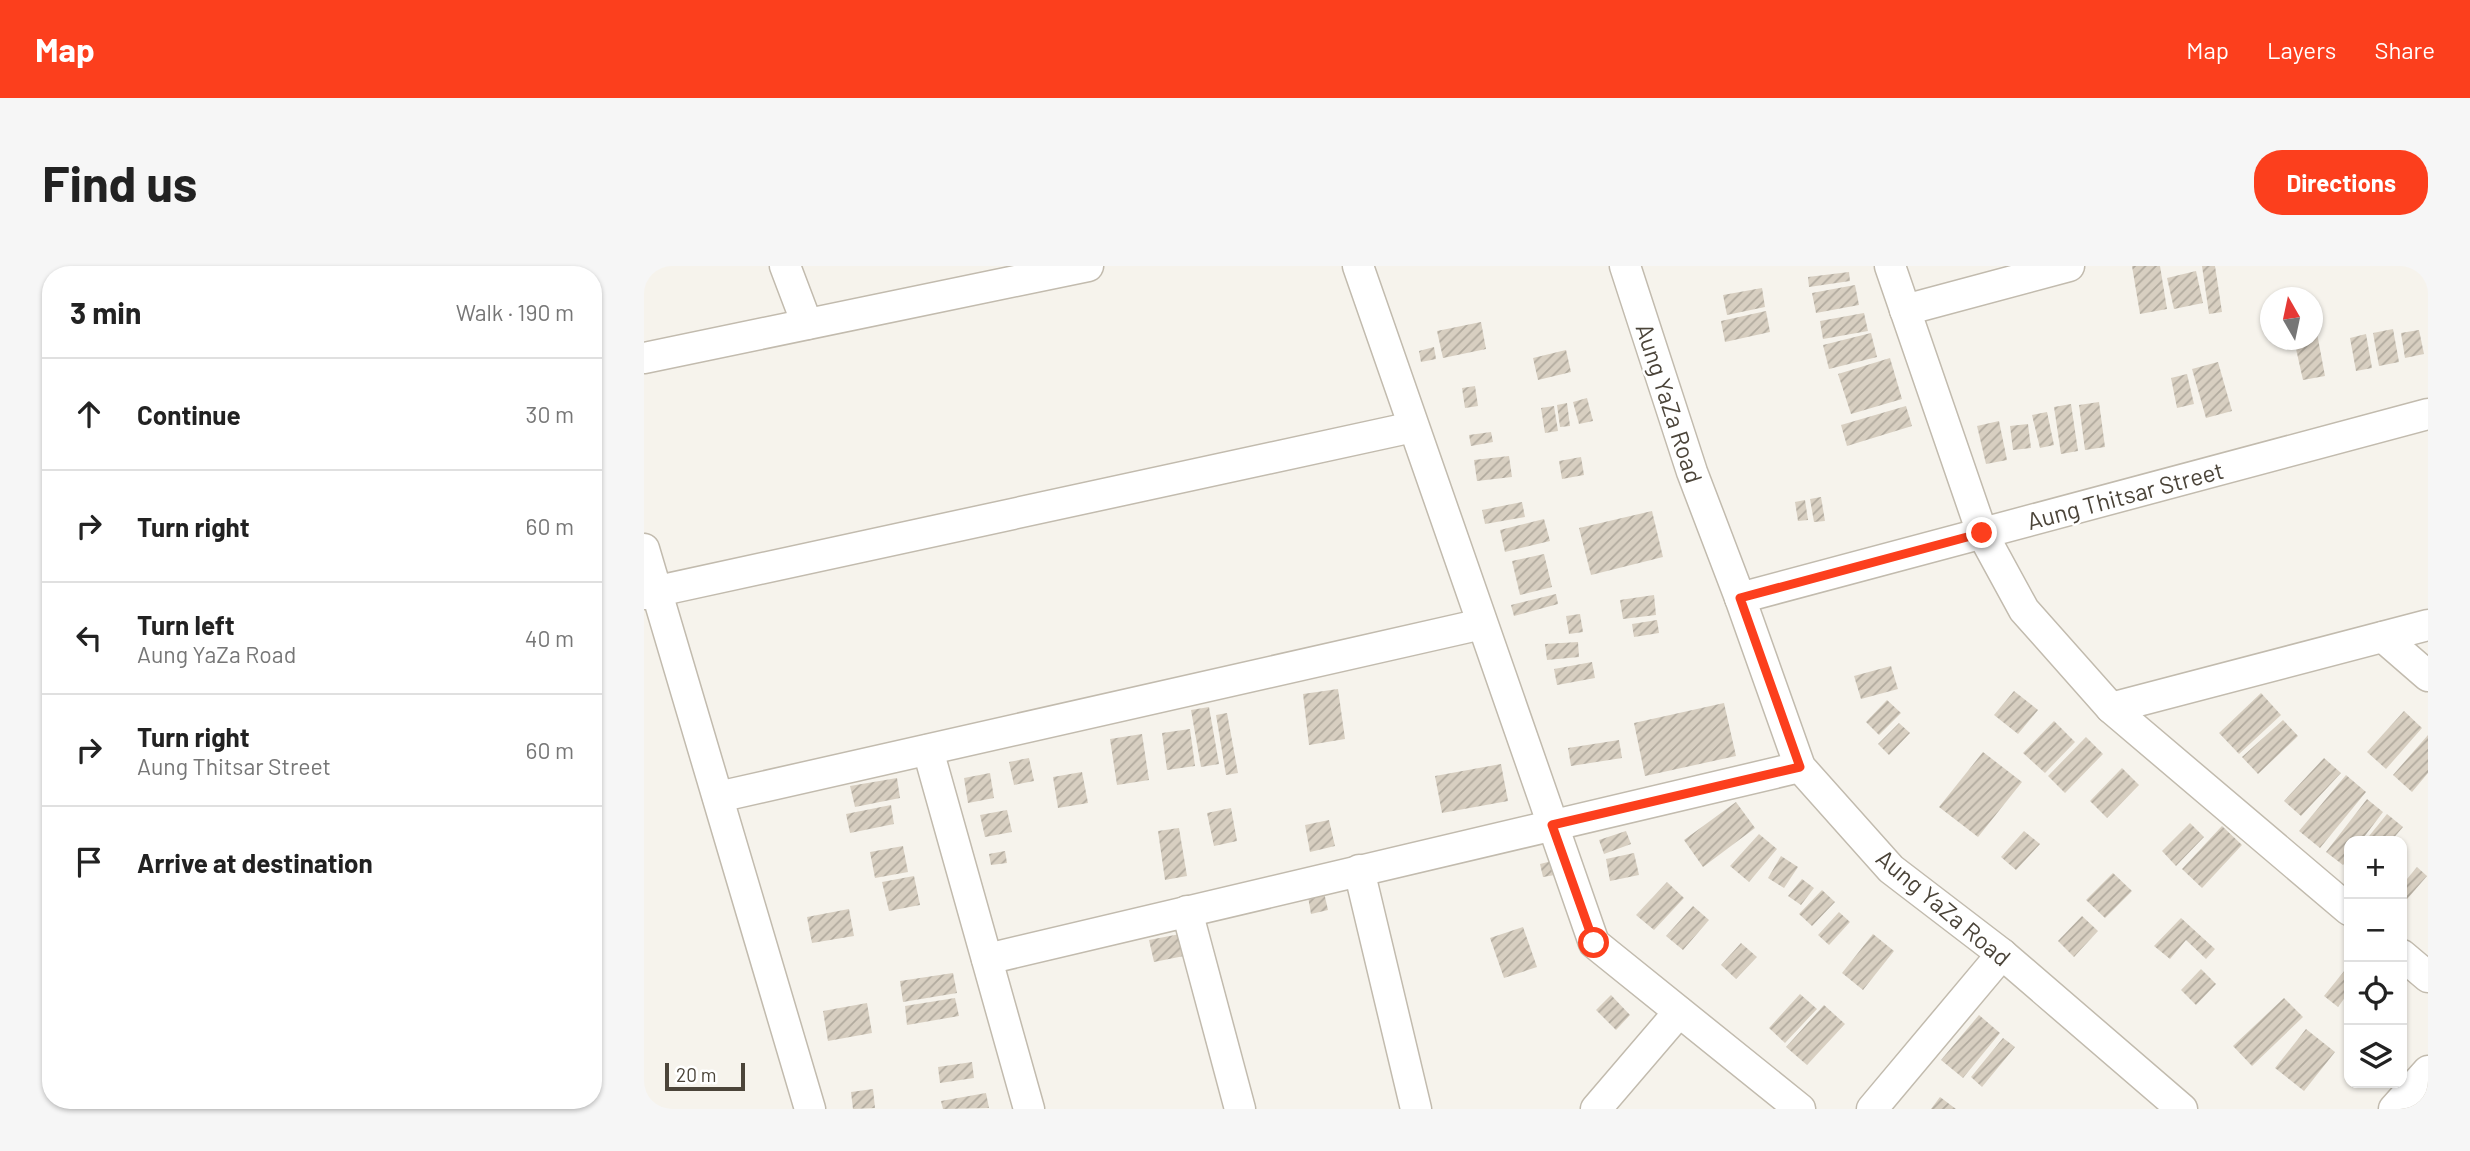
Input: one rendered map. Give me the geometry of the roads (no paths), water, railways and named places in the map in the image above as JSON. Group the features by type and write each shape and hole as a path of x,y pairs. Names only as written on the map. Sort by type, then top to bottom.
{"street":[{"path":"785,266 807,324"},
{"path":"644,358 807,324 997,275 1087,266"},
{"path":"1358,266 1594,943 1800,1109"},
{"name":"Aung YaZa Road","path":"1626,266 1692,472 1800,767 1891,869 2001,954 2182,1109"},
{"path":"1890,266 1982,533 2024,610 2111,708 2344,906"},
{"path":"1905,310 2069,266"},
{"name":"Aung Thitsar Street","path":"1740,598 2428,414"},
{"path":"650,593 1413,427"},
{"path":"644,549 650,593 718,797 810,1109"},
{"path":"718,797 1482,624"},
{"path":"2111,708 2428,625"},
{"path":"2383,637 2428,676"},
{"path":"929,750 1029,1109"},
{"path":"987,959 1800,767"},
{"path":"1359,870 1416,1109"},
{"path":"1187,911 1240,1109"},
{"path":"1872,1109 2001,954"},
{"path":"2407,959 2428,977"},
{"path":"1597,1109 1679,1012"},
{"path":"2394,1109 2428,1071"}]}
